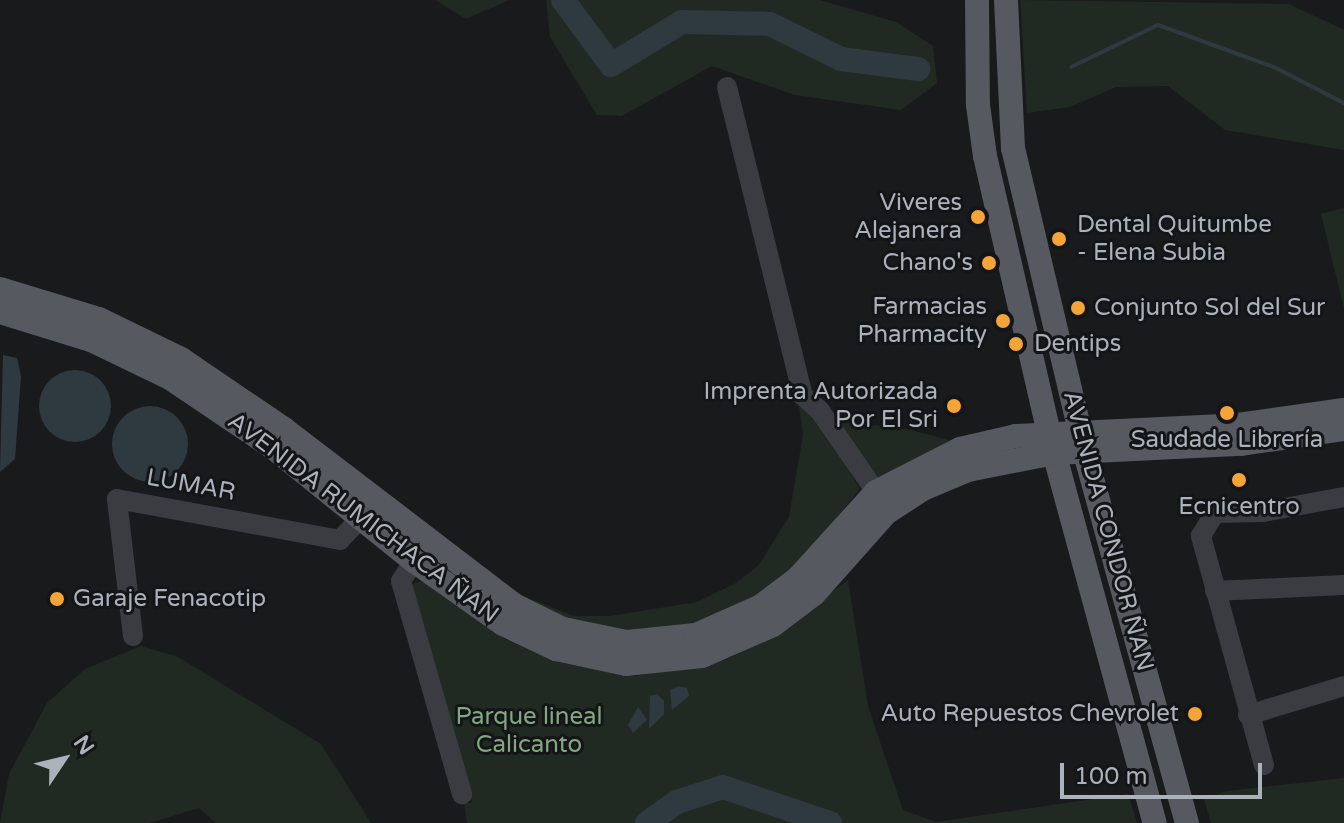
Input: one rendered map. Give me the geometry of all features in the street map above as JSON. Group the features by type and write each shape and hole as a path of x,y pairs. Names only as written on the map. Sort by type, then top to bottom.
{"main road":[{"name":"AVENIDA CONDOR ÑAN","path":"977,0 978,105 985,156 1051,443 1155,823"},
{"name":"AVENIDA CONDOR ÑAN","path":"1006,0 1013,148 1083,443 1187,823"},
{"name":"AVENIDA RUMICHACA ÑAN","path":"0,289 99,319 181,359 284,429 414,561 503,624 567,653 653,664 795,610 903,500 968,470 1051,443"},
{"name":"AVENIDA RUMICHACA ÑAN","path":"0,312 91,340 170,378 485,586 563,629 605,639 652,642 722,638 798,578 876,492 960,449 1051,443 1241,444 1344,429"},
{"name":"AVENIDA RUMICHACA ÑAN","path":"1083,443 1344,410"}],"street":[{"path":"727,87 803,396 820,411 876,492"},
{"path":"1264,765 1201,536 1215,513 1263,512 1344,497"},
{"name":"LUMAR","path":"133,636 112,498 340,540 368,511"},
{"path":"414,561 401,581 462,794"},
{"path":"1215,591 1344,585"},
{"path":"1248,715 1344,686"}],"green space":[{"path":"435,0 509,0 466,19"},
{"path":"546,0 820,0 896,22 933,46 937,83 901,110 795,95 712,66 622,116 597,115 550,37"},
{"path":"1020,0 1289,4 1344,30 1344,150 1225,130 1168,86 1116,87 1070,107 1027,113"},
{"path":"1344,208 1344,308 1321,214"},
{"path":"799,406 820,423 860,489 797,565 748,602 693,625 647,632 576,623 513,592 574,616 610,616 697,602 736,583 758,566 789,517 803,435"},
{"path":"835,420 911,430 960,443 879,480"},
{"name":"Parque lineal Calicanto","path":"848,580 868,706 903,810 936,822 1128,794 1137,823 467,823 464,803 472,803 409,591 414,583 425,581 505,639 558,662 635,676 728,659 779,632"},
{"path":"141,646 178,657 321,744 371,823 216,823 199,808 150,823 0,823 9,774 47,703 85,669"},
{"path":"1344,778 1344,823 1211,823 1204,799 1227,791"}],"shaded area":[{"path":"3,355 17,358 21,376 15,459 0,472"},
{"path":"75,370 101,380 111,406 101,432 75,442 49,432 39,406 49,380"},
{"path":"150,406 165,409 177,417 185,429 188,444 185,459 177,471 165,479 150,482 135,479 123,471 115,459 112,444 115,429 123,417 135,409"},
{"path":"679,686 687,688 689,696 672,710 670,690"},
{"path":"657,694 664,701 664,714 649,729 650,696"},
{"path":"638,707 647,720 633,733 628,725"}],"waterway":[{"path":"563,0 611,65 682,22 770,24 841,59 918,69"},
{"path":"1071,67 1158,25 1274,67 1344,103"},
{"path":"647,823 677,802 723,787 830,823"}],"place":[{"name":"Viveres Alejanera","path":"978,217"},
{"name":"Dental Quitumbe - Elena Subia","path":"1059,239"},
{"name":"Chano's","path":"989,263"},
{"name":"Conjunto Sol del Sur","path":"1078,308"},
{"name":"Farmacias Pharmacity","path":"1003,321"},
{"name":"Dentips","path":"1016,344"},
{"name":"Imprenta Autorizada Por El Sri","path":"954,406"},
{"name":"Saudade Librería","path":"1227,413"},
{"name":"Ecnicentro","path":"1239,480"},
{"name":"Garaje Fenacotip","path":"57,599"},
{"name":"Auto Repuestos Chevrolet","path":"1195,714"}]}
